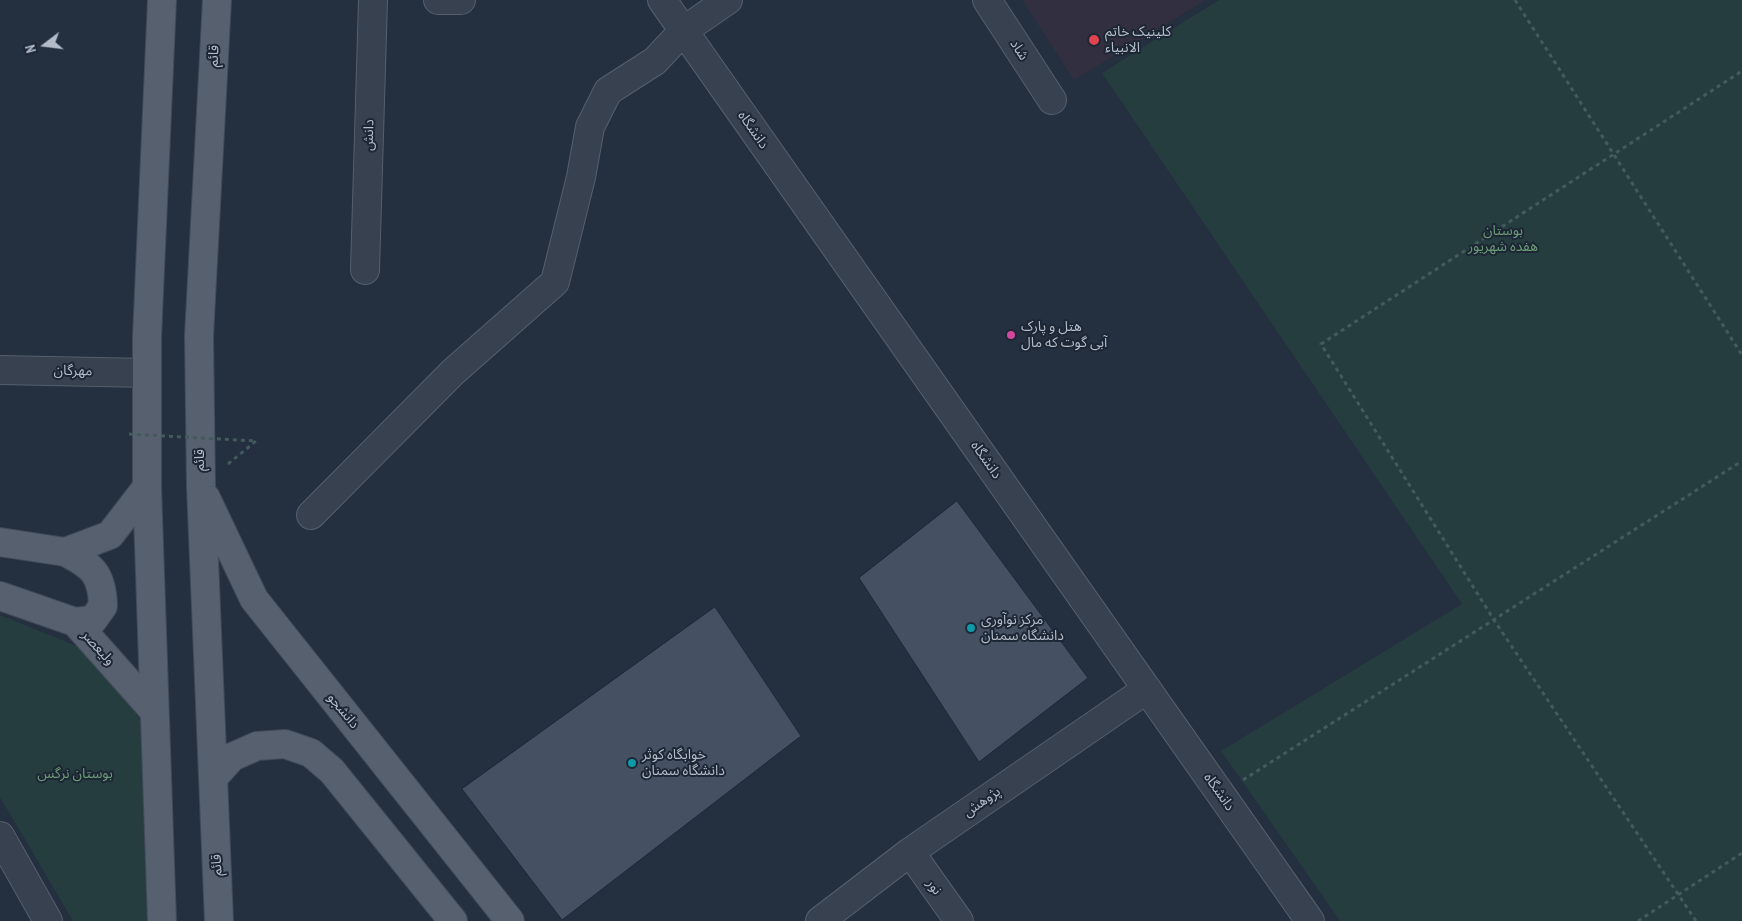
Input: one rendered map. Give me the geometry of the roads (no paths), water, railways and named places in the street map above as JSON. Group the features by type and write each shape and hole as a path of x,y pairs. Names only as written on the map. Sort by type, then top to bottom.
{"main road":[{"path":"162,0 147,373 147,487 162,921"},
{"name":"قائم","path":"217,0 199,336 200,487 219,921"},
{"path":"65,552 110,535 147,487"},
{"name":"دانشجو","path":"200,487 254,599 510,921"},
{"path":"0,542 65,552 92,568 103,589 103,606 92,620 75,622"},
{"name":"ولیعصر","path":"0,596 75,622 154,711"},
{"path":"213,778 232,758 257,746 285,744 311,752 332,770 453,921"}],"street":[{"name":"دانش","path":"365,270 373,0"},
{"path":"438,0 460,0"},
{"name":"دانشگاه","path":"662,0 1310,921"},
{"path":"311,515 453,372 555,282 581,177 590,127 608,91 656,61 683,31 728,0"},
{"name":"شاد","path":"987,0 1052,100"},
{"name":"مهرگان","path":"0,370 147,373"},
{"name":"پژوهش","path":"820,921 910,852 1147,688"},
{"path":"0,836 48,921"},
{"name":"نور","path":"910,852 959,921"}],"place":[{"name":"کلینیک خاتم الانبیاء","path":"1094,40"},
{"name":"هتل و پارک آبی گوت که مال","path":"1011,335"},
{"name":"مرکز نوآوری دانشگاه سمنان","path":"971,628"},
{"name":"خوابگاه کوثر دانشگاه سمنان","path":"632,763"}],"park label":[{"name":"بوستان هفده شهریور","path":"1503,240"},
{"name":"بوستان نرگس","path":"75,774"}]}
